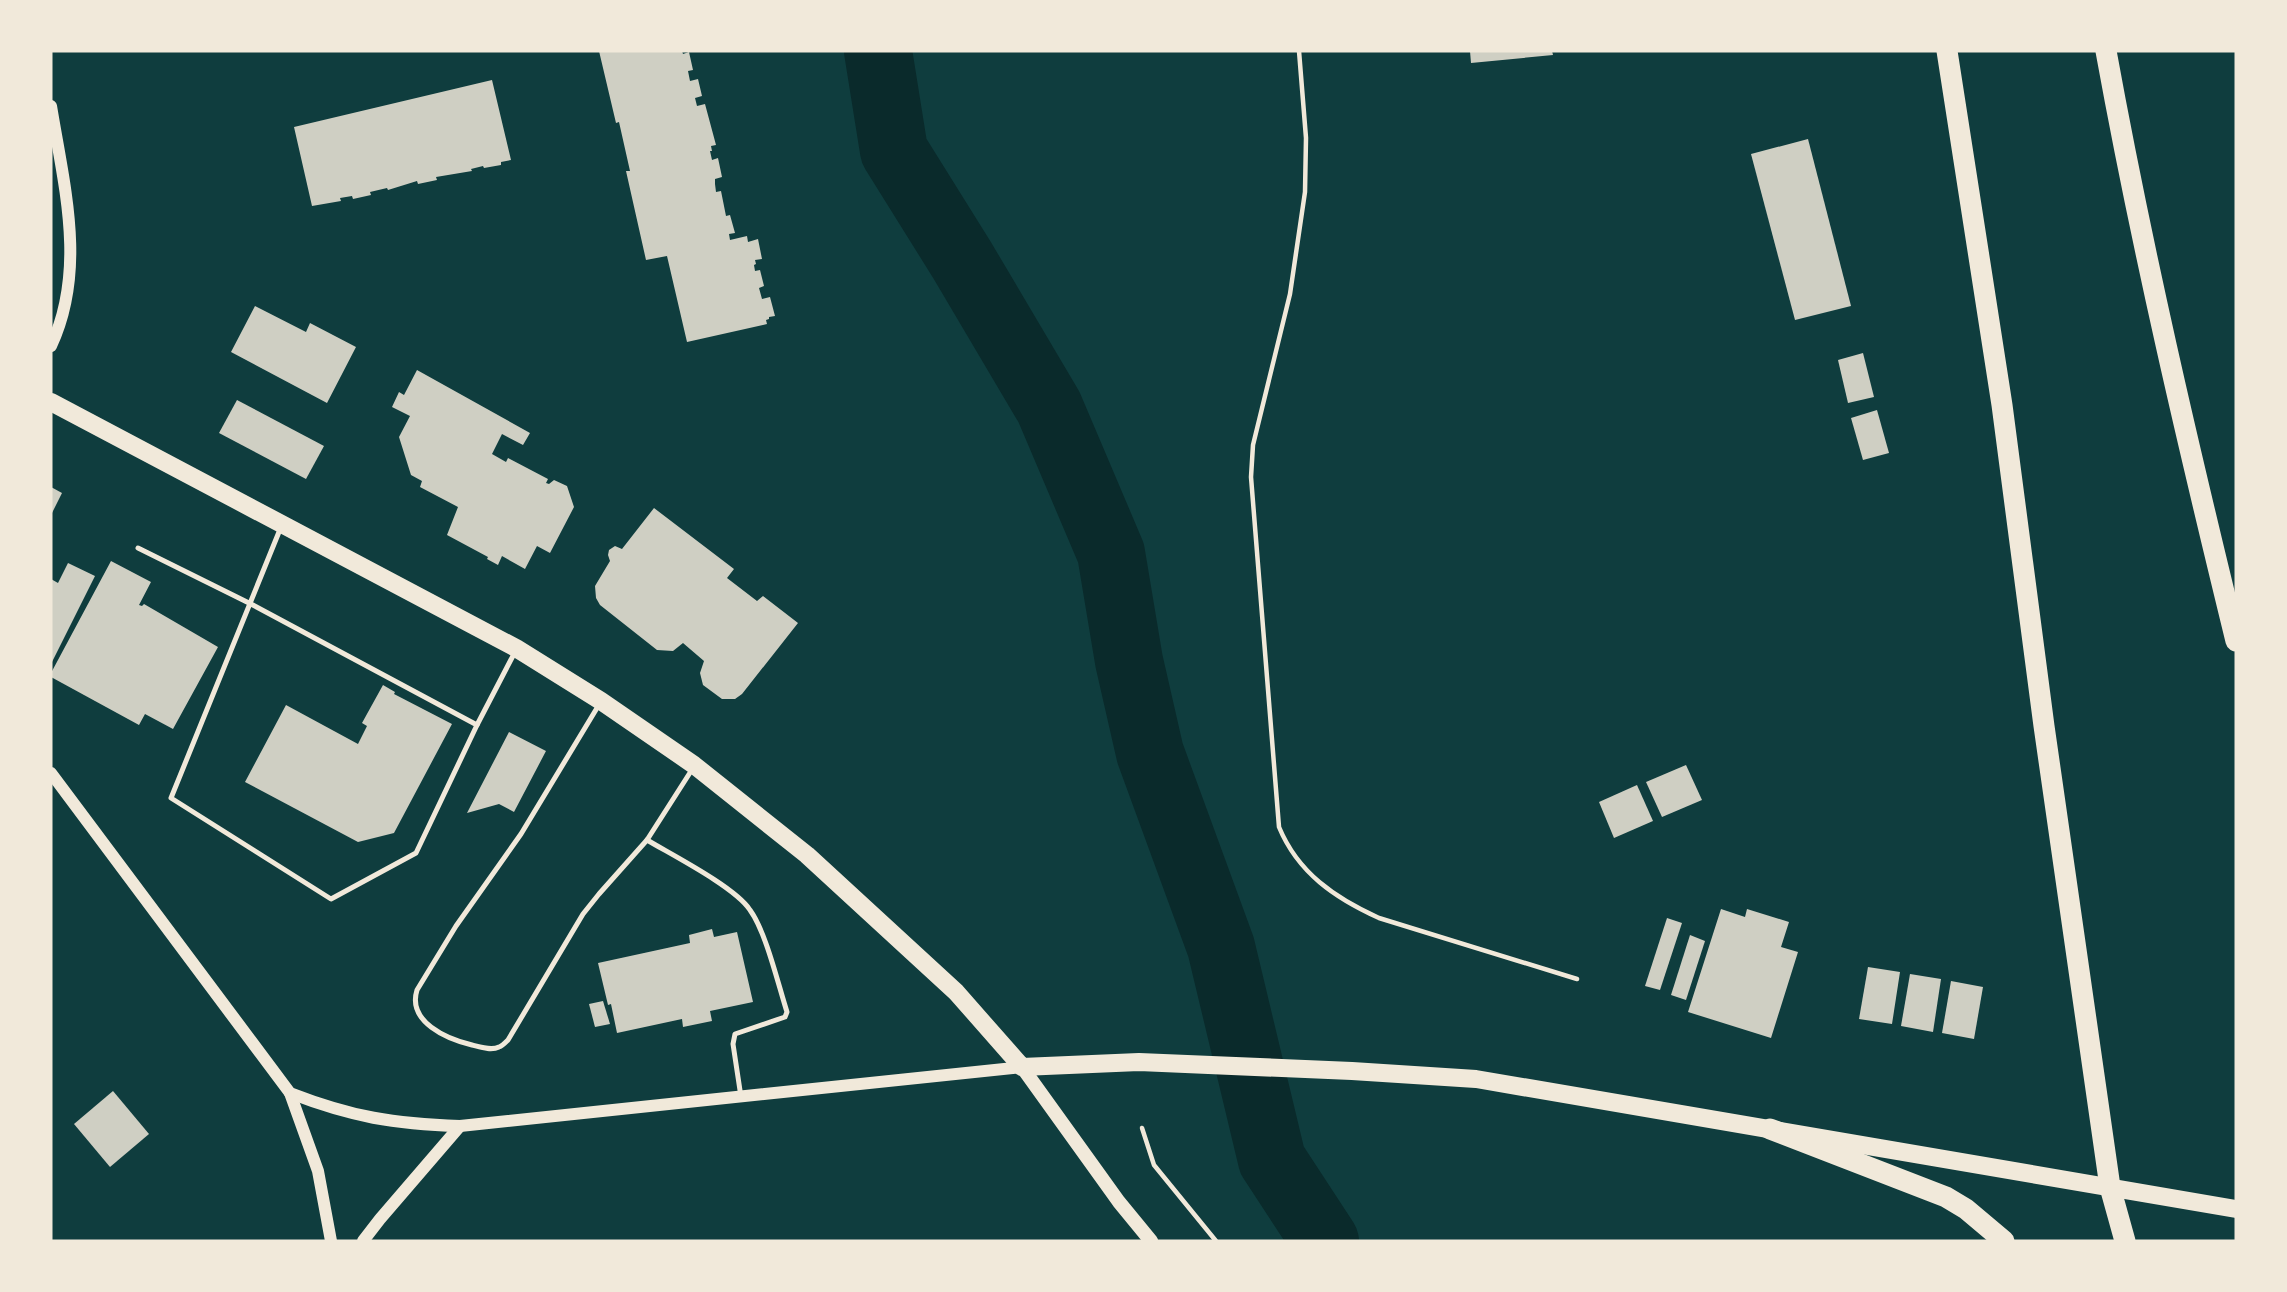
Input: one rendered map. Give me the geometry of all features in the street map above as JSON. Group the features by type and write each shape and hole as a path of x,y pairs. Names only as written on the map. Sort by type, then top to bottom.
{"highway":[{"path":"1947,51 2002,405 2044,726 2110,1187 2125,1241"},
{"path":"2106,51 2157,313 2236,641"},
{"path":"1770,1129 1946,1197 1966,1209 2004,1241"}],"main road":[{"path":"51,402 516,648 601,701 694,765 807,855 956,992 1022,1067 1119,1202 1151,1241"},
{"path":"1022,1067 1109,1062 1155,1063 1476,1079 2236,1209"}],"street":[{"path":"51,106 69,221 72,264 64,313 51,346"},
{"path":"51,773 290,1093 318,1171 331,1241"},
{"path":"290,1093 333,1110 376,1120 460,1126 1022,1067"},
{"path":"363,1241 388,1208 460,1126"}],"lane":[{"path":"282,524 172,798 331,898 416,853 516,648"},
{"path":"138,548 251,604 477,725"},
{"path":"601,701 521,834 456,926 417,990 414,999 417,1010 428,1026 455,1041 485,1049 498,1048 508,1041 583,914 647,841 694,765"},
{"path":"647,841 702,872 741,899 750,908 757,922 787,1012 785,1017 735,1034 733,1044 741,1097"}],"path":[{"path":"1299,51 1306,138 1305,192 1290,294 1253,446 1251,477 1279,827 1286,846 1302,867 1326,889 1353,906 1379,918 1577,979"},
{"path":"1142,1128 1154,1166 1216,1241"}],"building":[{"path":"599,51 689,52 693,70 688,71 690,81 698,79 702,96 695,98 697,106 705,104 716,145 711,146 710,151 712,160 718,158 722,177 715,179 716,192 721,191 726,216 730,215 735,233 729,234 730,240 747,236 748,242 758,239 762,259 755,260 755,271 760,270 764,286 759,288 762,299 770,297 775,316 766,320 767,324 687,342 667,256 646,260 626,171 630,171 619,122 616,123"},
{"path":"1470,51 1552,51 1553,55 1471,63"},
{"path":"492,80 511,160 501,162 501,165 483,166 471,169 472,171 436,177 437,180 418,184 417,181 388,190 370,192 371,195 353,199 352,196 340,198 341,201 312,206 294,127"},
{"path":"1808,139 1851,306 1795,320 1751,154"},
{"path":"255,306 306,332 310,323 356,347 327,403 231,352"},
{"path":"1863,353 1874,397 1848,403 1838,360"},
{"path":"417,370 530,433 523,445 502,434 492,454 506,462 508,458 548,479 546,483 554,480 567,486 574,507 550,553 537,546 525,569 502,556 498,565 447,535 458,507 420,487 422,481 411,475 399,437 410,416 392,407 399,392 404,395"},
{"path":"237,400 324,446 306,479 219,433"},
{"path":"1877,410 1889,453 1863,460 1851,418"},
{"path":"51,487 62,493 51,515"},
{"path":"654,508 734,569 727,578 757,601 763,596 798,623 742,694 735,699 722,699 703,685 700,673 704,661 683,643 673,651 657,650 600,605 596,598 595,586 610,561 609,550 615,546 622,549"},
{"path":"111,561 151,582 139,605 144,604 218,647 173,729 145,714 139,725 51,677"},
{"path":"68,563 95,576 51,664 51,579 58,583"},
{"path":"383,685 395,692 394,694 452,724 394,833 358,842 245,782 286,705 358,744 367,726 362,723"},
{"path":"509,732 546,751 514,812 499,804 467,813"},
{"path":"1686,765 1702,800 1662,817 1646,782"},
{"path":"1637,785 1653,821 1614,838 1599,802"},
{"path":"1721,909 1745,917 1747,909 1789,922 1781,947 1798,952 1771,1038 1688,1012"},
{"path":"1667,918 1682,923 1660,990 1645,986"},
{"path":"712,929 714,937 737,932 753,1002 710,1011 712,1021 683,1027 682,1019 617,1033 598,963 690,943 689,935"},
{"path":"1690,935 1705,941 1686,1000 1671,995"},
{"path":"1868,967 1900,972 1892,1024 1859,1019"},
{"path":"1910,974 1941,979 1933,1032 1901,1026"},
{"path":"1951,981 1983,987 1974,1039 1942,1033"},
{"path":"603,1001 610,1024 595,1027 589,1004"},
{"path":"113,1091 149,1134 110,1167 74,1124"}],"waterway":[{"path":"878,51 894,151 1049,407 1111,553 1129,661 1150,753 1221,947 1272,1160 1325,1241"}]}
